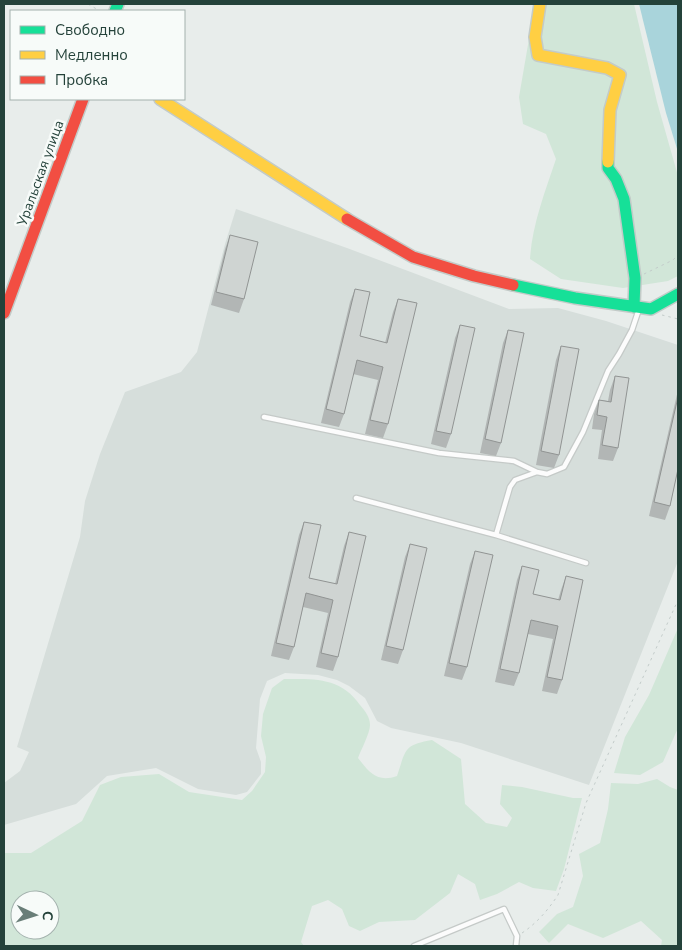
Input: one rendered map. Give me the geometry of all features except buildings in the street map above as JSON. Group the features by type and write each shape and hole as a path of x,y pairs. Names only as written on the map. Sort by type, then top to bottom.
{"street":[{"path":"540,4 534,37 538,55 608,68 620,76 610,110 608,168 616,179 624,199 641,308"},
{"name":"Уральская улица","path":"4,313 83,100"},
{"path":"162,100 332,210 413,257 483,278 575,298 641,308 678,294"}],"lane":[{"path":"264,417 439,453 514,461 537,472 547,474 564,467 583,432 608,371 632,330 641,308"},
{"path":"496,535 510,487 515,480 537,472"},
{"path":"356,498 496,535 586,564"},
{"path":"414,946 504,909 517,936 516,946"}],"path":[{"path":"635,278 673,260 678,255"},
{"path":"641,308 678,319"},
{"path":"517,936 533,926 558,895 586,803 678,600"}],"shaded area":[{"path":"236,209 347,248 509,309 558,308 606,321 678,345 678,561 589,785 461,743 391,728 377,721 365,698 349,686 337,680 318,675 285,673 267,681 260,699 256,748 261,762 261,774 247,792 236,795 198,789 156,768 107,776 76,804 4,825 4,783 20,771 29,752 17,747 80,537 85,501 100,454 125,392 181,372 197,352"}],"green space":[{"path":"535,4 634,4 657,102 678,176 678,276 668,281 623,288 561,279 530,259 536,221 556,159 546,134 523,124 519,97"},
{"path":"678,628 678,728 663,762 640,775 614,773 625,737 649,695"},
{"path":"284,679 306,679 336,684 353,696 370,722 369,732 358,758 370,772 384,778 397,776 407,750 416,744 432,740 461,759 465,804 486,823 507,827 512,818 500,804 502,785 582,798 564,869 556,891 533,888 519,882 497,894 480,900 475,884 458,874 450,893 415,920 379,922 360,931 349,926 342,909 328,900 312,906 301,942 304,946 4,946 4,853 31,853 82,821 100,785 121,777 159,774 189,792 242,800 252,791 265,772 266,757 261,736 263,714 272,688"},
{"path":"657,779 678,790 678,946 661,946 662,940 641,921 603,938 568,924 549,943 539,932 557,914 573,907 583,876 579,854 600,843 608,809 611,783 638,784"}],"water":[{"path":"639,4 678,4 678,152 666,113"}],"traffic: fast":[{"path":"115,10 118,4"},
{"path":"608,162 608,168 616,179 624,199 635,278 634,307"},
{"path":"513,285 575,298 651,309 678,294"}],"traffic: slow":[{"path":"540,4 535,37 538,55 607,68 620,75 610,110 608,162"},
{"path":"162,100 347,219"}],"traffic: jam":[{"path":"4,313 83,100"},
{"path":"347,219 413,257 474,276 513,285"}]}
